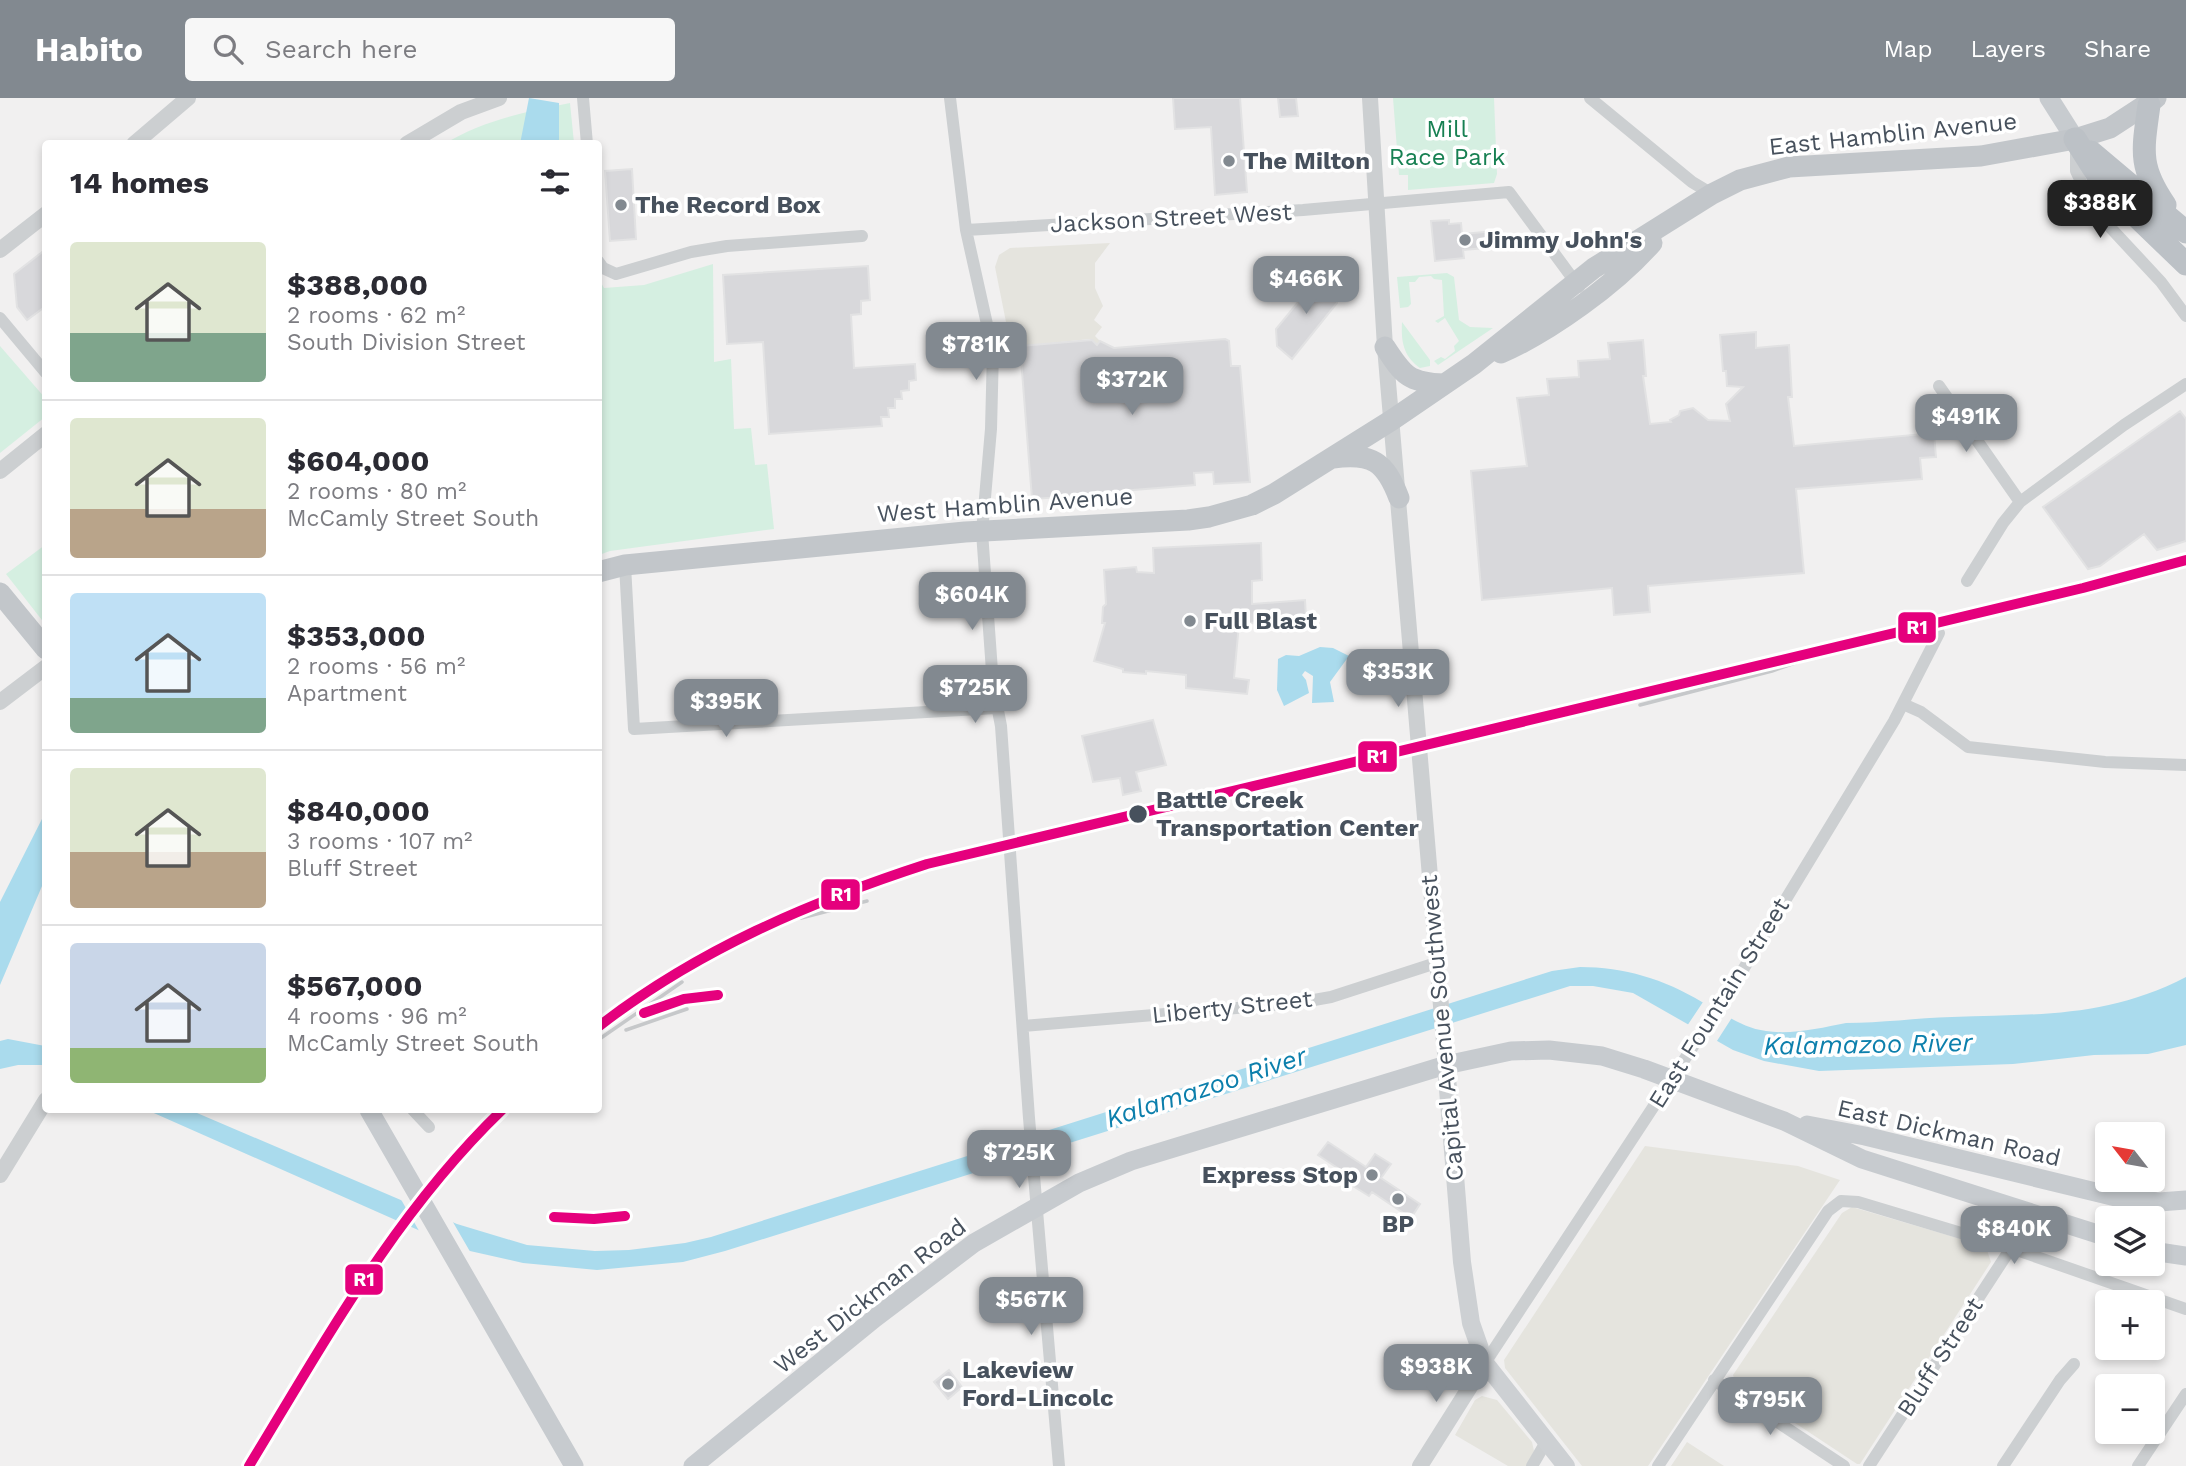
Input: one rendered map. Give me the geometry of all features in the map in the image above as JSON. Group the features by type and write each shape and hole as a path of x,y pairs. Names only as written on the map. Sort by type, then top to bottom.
{"highway":[{"name":"East Hamblin Avenue","path":"1581,290 1670,222 1712,194 1740,180 1788,167 1981,156 2076,139 2110,128 2152,101"},
{"path":"2152,101 2144,145 2145,170 2152,187 2182,229"},
{"path":"2076,139 2182,229"},
{"path":"2076,139 2104,185 2186,264"},
{"name":"West Hamblin Avenue","path":"602,571 625,565 982,532 1209,517 1252,505 1392,421 1581,290"},
{"path":"1385,346 1406,376 1422,384 1444,384"},
{"path":"1331,458 1365,457 1377,462 1393,480 1399,498"},
{"path":"0,593 42,644"}],"main road":[{"path":"2049,98 2076,139"},
{"name":"East Dickman Road","path":"1446,1065 1511,1051 1549,1050 1602,1056 1784,1121 1862,1159 2095,1233"},
{"name":"West Dickman Road","path":"693,1466 974,1243 1079,1183 1131,1161 1446,1065"},
{"name":"Capital Avenue Southwest","path":"1446,1065 1462,1262 1471,1323 1485,1363 1566,1466"},
{"path":"371,1113 574,1466"},
{"name":"East Dickman Road","path":"1784,1121 1865,1136 2120,1198 2159,1202 2186,1200"},
{"path":"2165,1253 2186,1256"}],"street":[{"path":"139,140 188,98"},
{"path":"583,98 587,140"},
{"path":"950,98 966,230 989,324 993,355 982,532 996,708 1001,726 1029,1118 1059,1466"},
{"name":"Capital Avenue Southwest","path":"1370,98 1385,346 1438,996 1446,1065"},
{"path":"1590,98 1692,182 1712,194"},
{"path":"413,140 441,122 494,99"},
{"path":"2076,139 2076,171 2085,190 2108,225 2161,282 2186,316"},
{"name":"Jackson Street West","path":"966,230 1375,204 1509,192 1581,290"},
{"path":"0,250 42,217"},
{"path":"602,265 610,273 622,274 703,250 748,243 862,236"},
{"path":"0,318 42,368"},
{"path":"1967,581 2003,523 2020,502 2186,384"},
{"path":"1939,386 2020,502"},
{"path":"0,471 42,437"},
{"path":"625,565 634,729 996,708"},
{"name":"East Fountain Street","path":"1485,1363 1719,1007 1903,704 1939,634"},
{"path":"0,702 42,670"},
{"path":"1903,704 1921,712 1968,747 2105,762 2186,765"},
{"name":"Liberty Street","path":"1023,1026 1297,1003 1331,997 1436,963"},
{"path":"0,1175 42,1107"},
{"path":"416,1113 429,1128"},
{"path":"1658,1466 1828,1211 1841,1201 1858,1202 2011,1248 2186,1308"},
{"name":"Bluff Street","path":"1869,1466 2011,1248"},
{"path":"1420,1466 1485,1363"},
{"path":"2003,1466 2060,1380 2074,1364"},
{"path":"1714,1380 1844,1466"},
{"path":"2138,1466 2186,1394"},
{"path":"1532,1466 1546,1442"}],"shaded area":[{"path":"1110,243 1095,263 1095,288 1103,306 1094,320 1102,327 1095,336 1100,341 1097,345 1090,339 1011,347 995,267 999,255 1010,248"},
{"path":"1645,1146 1798,1166 1840,1180 1648,1466 1582,1466 1505,1368 1504,1360"},
{"path":"1852,1207 1978,1244 1987,1250 1991,1262 1860,1464 1736,1384 1733,1375 1842,1213"},
{"path":"1482,1396 1497,1400 1532,1442 1534,1451 1526,1466 1508,1466 1455,1435 1475,1400"},
{"path":"1687,1442 1724,1466 1671,1466"}],"green space":[{"name":"Mill Race Park","path":"1393,98 1494,98 1497,174 1494,183 1408,190 1408,175 1399,175"},
{"path":"570,103 574,140 452,140 490,123"},
{"path":"713,264 714,362 731,359 734,429 751,428 755,465 767,464 774,529 602,554 602,284 604,288 644,285"},
{"path":"1447,273 1454,277 1459,320 1470,327 1493,328 1438,365 1434,361 1441,357 1445,359 1455,351 1454,346 1459,341 1445,318 1438,323 1435,321 1444,316 1442,280 1431,276 1419,277 1415,282 1409,282 1411,304 1400,308 1397,277"},
{"path":"1402,322 1430,360 1430,366 1420,368 1410,358 1403,342"},
{"path":"0,346 42,394 42,419 0,453"},
{"path":"42,547 42,620 6,574"}],"water":[{"path":"529,98 559,103 559,140 521,140"},
{"path":"1320,647 1333,648 1349,656 1330,682 1334,702 1312,703 1313,676 1305,671 1302,675 1309,693 1284,706 1277,690 1278,659 1286,655 1299,656"},
{"path":"42,819 42,886 0,985 0,902"},
{"name":"Kalamazoo River","path":"1580,967 1612,969 1643,976 1688,994 1741,1023 1776,1032 1846,1023 2072,1011 2128,1000 2186,977 2186,1045 2148,1054 2094,1055 2013,1064 1819,1071 1764,1061 1733,1050 1633,993 1593,986 1570,986 725,1251 683,1262 597,1270 523,1263 461,1249 154,1113 197,1113 457,1224 527,1245 595,1251 629,1250 711,1237 1552,971"},
{"path":"8,1039 42,1045 42,1065 18,1065 0,1069 0,1041"}],"pier":[{"path":"1705,999 1733,1016 1715,1044 1687,1026"},
{"path":"399,1196 450,1217 472,1255 422,1236"}],"building":[{"name":"The Milton","path":"1173,98 1240,98 1247,192 1215,195 1211,127 1175,129"},
{"path":"1278,98 1296,98 1298,116 1280,117"},
{"name":"The Record Box","path":"632,169 636,239 610,241 605,171"},
{"name":"Jimmy John's","path":"1449,220 1449,224 1461,223 1462,234 1495,231 1497,247 1463,250 1464,258 1435,261 1431,221"},
{"path":"42,252 42,309 27,320 17,307 14,274"},
{"path":"868,266 870,300 861,301 861,314 851,315 854,368 915,364 916,380 909,381 909,390 901,391 902,399 895,399 895,408 888,408 889,417 881,417 882,426 769,434 763,342 727,344 723,275"},
{"path":"1321,274 1336,287 1337,303 1292,359 1277,346 1276,329"},
{"path":"1756,332 1756,348 1789,345 1792,397 1788,397 1794,446 1934,433 1936,457 1920,458 1922,479 1796,489 1804,573 1648,586 1650,612 1614,615 1612,588 1482,600 1471,471 1527,466 1517,398 1549,395 1547,379 1579,377 1578,361 1610,359 1608,343 1643,340 1646,376 1643,376 1650,424 1671,422 1680,411 1693,408 1708,420 1730,421 1726,404 1743,387 1727,386 1720,335"},
{"path":"1225,339 1229,341 1231,366 1240,366 1250,482 1214,484 1213,472 1194,473 1195,485 1121,491 1111,502 1110,494 1032,499 1020,346 1092,340 1097,345 1100,341 1114,348"},
{"path":"2180,411 2186,419 2186,541 2157,550 2144,534 2100,566 2088,569 2043,507"},
{"name":"Full Blast","path":"1261,543 1262,580 1252,581 1252,604 1305,600 1306,618 1239,624 1234,678 1249,680 1247,694 1186,688 1186,675 1123,672 1123,669 1094,661 1105,623 1102,623 1103,607 1106,604 1104,570 1136,567 1137,572 1154,573 1153,548"},
{"name":"Battle Creek Transportation Center","path":"1153,720 1166,765 1136,772 1141,791 1123,795 1120,778 1093,782 1082,736"},
{"path":"1328,1142 1366,1167 1375,1154 1391,1164 1381,1178 1420,1204 1411,1218 1372,1192 1369,1196 1353,1186 1357,1181 1318,1155"},
{"name":"Lakeview Ford-Lincolc","path":"949,1370 962,1387 948,1399 934,1382"}],"railway":[{"path":"1640,705 1772,671 1864,639"},
{"path":"602,1024 675,974 756,931 840,895 927,864 1635,694"},
{"path":"801,918 867,901"},
{"path":"602,1037 682,982"},
{"path":"653,1009 684,999 718,995"},
{"path":"626,1030 687,1009"},
{"path":"249,1466 334,1325 395,1235 428,1191 499,1113"},
{"path":"554,1217 594,1219 625,1216"}],"transit line":[{"name":"R1","path":"602,1024 675,974 756,931 840,895 927,864 2083,588 2186,560"},
{"name":"R1","path":"644,1013 684,999 718,995"},
{"name":"R1","path":"249,1466 334,1325 395,1235 428,1191 499,1113"},
{"name":"R1","path":"554,1217 594,1219 625,1216"}],"place":[{"name":"The Milton","path":"1229,161"},
{"name":"The Record Box","path":"621,205"},
{"name":"Jimmy John's","path":"1465,240"},
{"name":"Full Blast","path":"1190,621"},
{"name":"Battle Creek Transportation Center","path":"1138,814"},
{"name":"Express Stop","path":"1372,1175"},
{"name":"BP","path":"1398,1199"},
{"name":"Lakeview Ford-Lincolc","path":"948,1384"}]}
